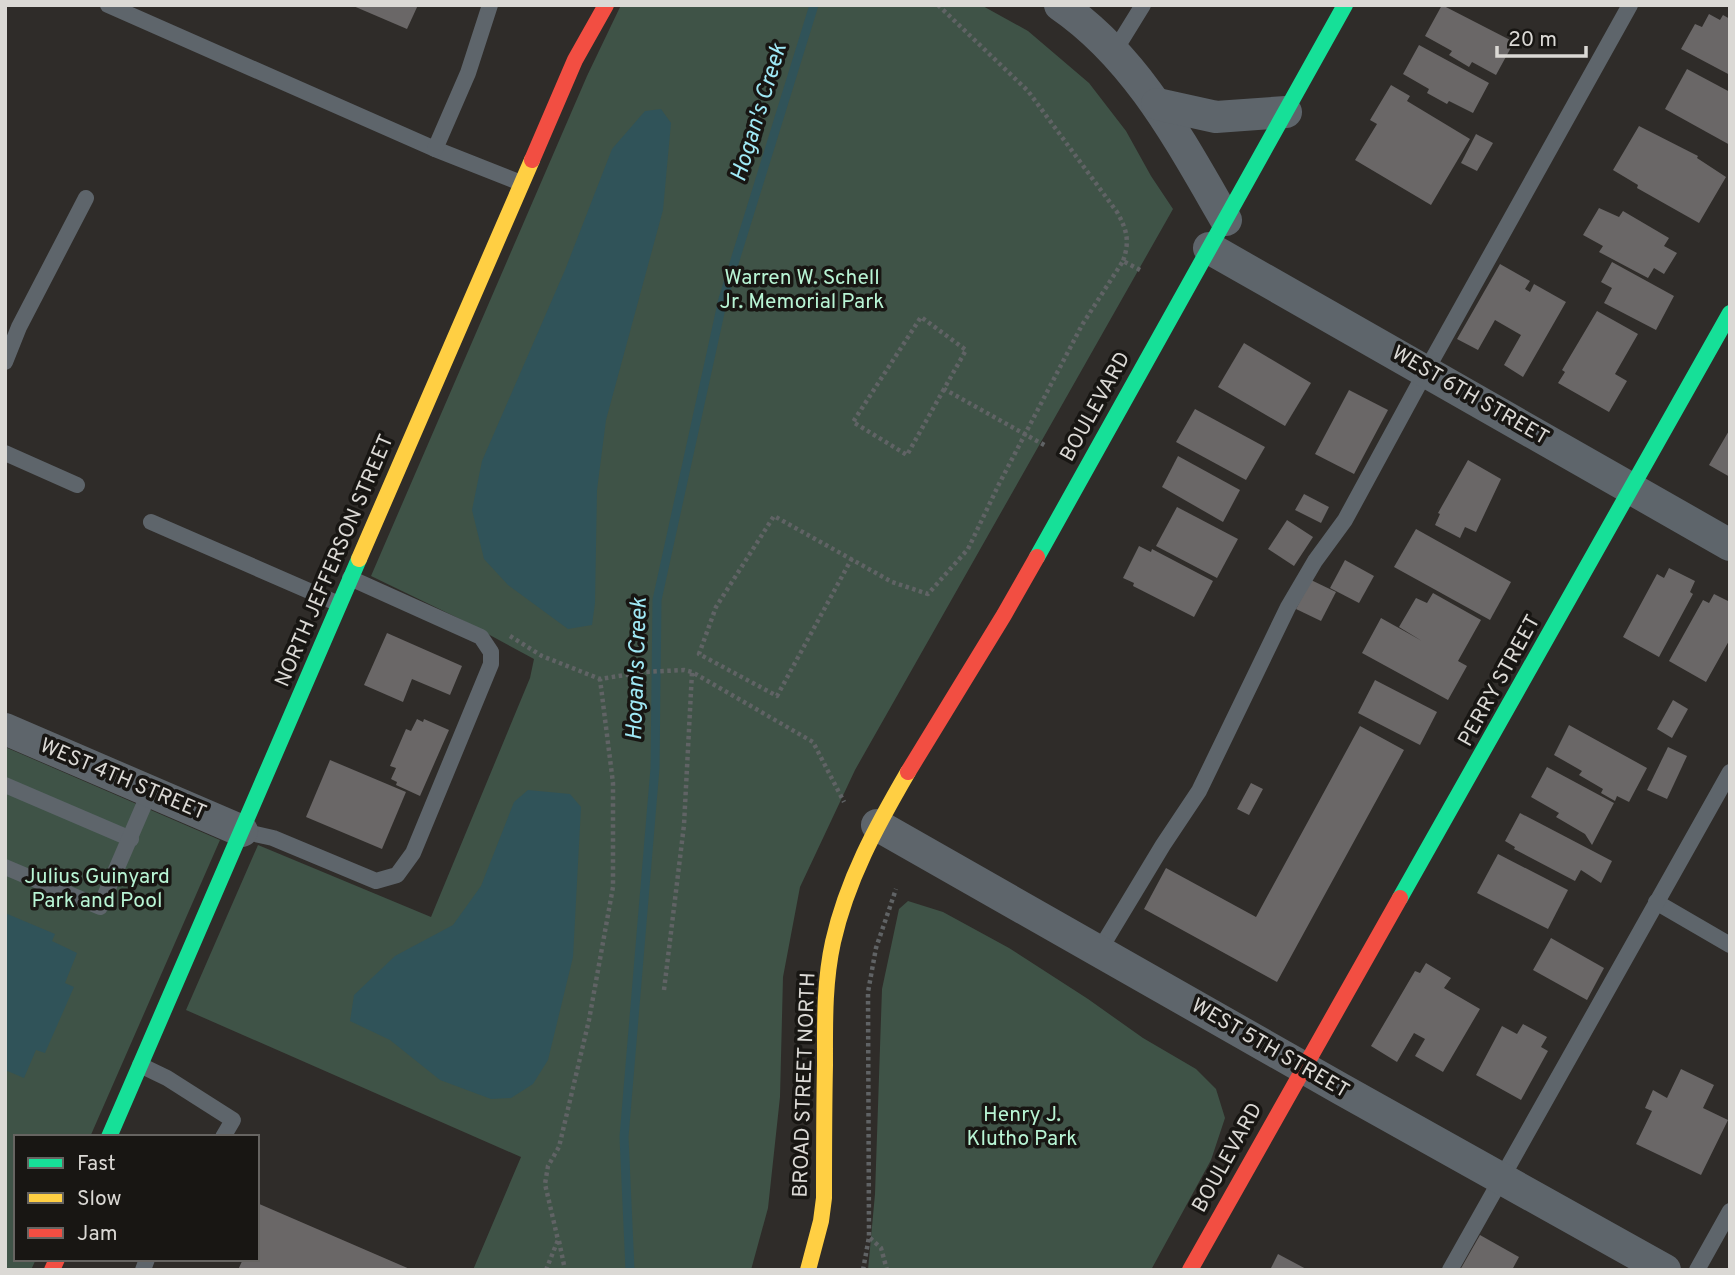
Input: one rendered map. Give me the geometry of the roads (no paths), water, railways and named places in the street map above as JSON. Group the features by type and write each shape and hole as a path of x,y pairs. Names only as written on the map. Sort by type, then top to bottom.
{"street":[{"name":"NORTH JEFFERSON STREET","path":"110,1135 575,60 606,5"},
{"path":"1060,5 1114,52 1157,104 1226,219"},
{"name":"BOULEVARD","path":"877,825 1004,615 1345,5"},
{"path":"1157,104 1216,117 1286,112"},
{"name":"WEST 6TH STREET","path":"1209,248 1730,545"},
{"name":"PERRY STREET","path":"1303,1067 1326,1031 1730,313"},
{"name":"WEST 4TH STREET","path":"5,729 242,831"},
{"name":"WEST 5TH STREET","path":"877,825 1665,1270"},
{"name":"BROAD STREET NORTH","path":"808,1270 824,1198 825,998 833,944 853,877 877,825"},
{"name":"BOULEVARD","path":"1190,1270 1303,1067"}],"lane":[{"path":"108,5 435,149 521,183"},
{"path":"435,149 468,73 490,5"},
{"path":"1114,52 1143,5"},
{"path":"1099,951 1199,791 1288,607 1315,561 1345,520 1629,5"},
{"path":"5,362 19,327 86,198"},
{"path":"5,453 77,485"},
{"path":"151,522 339,604"},
{"path":"242,831 273,838 376,881 397,875 413,853 491,664 491,652 481,637 350,578"},
{"path":"1450,1270 1730,772"},
{"path":"5,785 131,838"},
{"path":"5,867 100,907 150,792"},
{"path":"1656,902 1730,945"},
{"path":"140,1065 167,1078 233,1120 224,1135"},
{"path":"1697,1270 1730,1211"}],"water":[{"path":"661,109 671,123 663,210 606,420 597,490 595,603 592,625 568,629 508,585 484,559 472,510 482,461 565,270 612,149 645,111"},
{"path":"528,790 570,794 581,807 573,957 548,1060 533,1084 511,1098 491,1099 440,1080 390,1040 350,1021 354,995 395,956 453,925 481,886 514,802"},
{"path":"5,913 55,934 52,941 77,953 65,983 74,987 45,1053 36,1050 24,1078 5,1070"}],"waterway":[{"name":"Hogan's Creek","path":"630,1270 624,1137 655,768 657,600 723,299 814,5"}],"park label":[{"name":"Warren W. Schell Jr. Memorial Park","path":"802,290"},
{"name":"Julius Guinyard Park and Pool","path":"97,889"},
{"name":"Henry J. Klutho Park","path":"1022,1127"}]}
